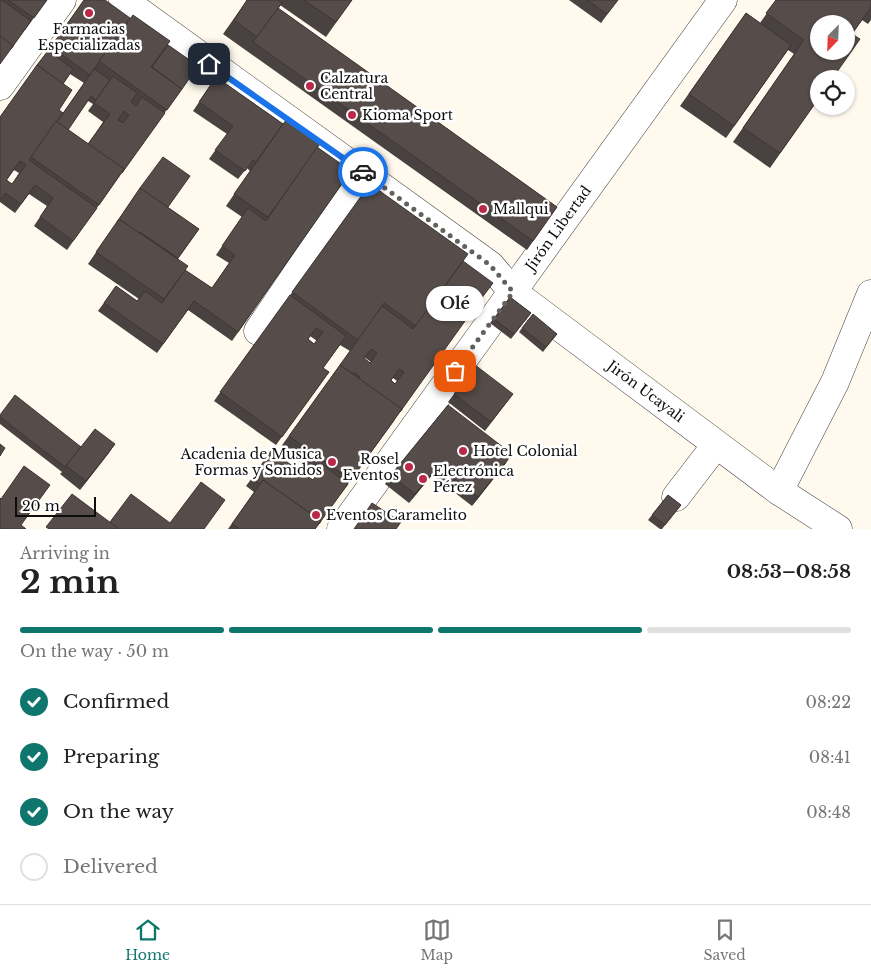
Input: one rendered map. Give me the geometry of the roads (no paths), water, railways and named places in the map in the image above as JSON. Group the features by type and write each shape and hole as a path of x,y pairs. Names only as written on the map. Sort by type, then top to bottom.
{"street":[{"path":"0,86 62,0"},
{"name":"Jirón Ucayali","path":"123,0 209,64 365,173 490,265 513,292 779,492 838,529"},
{"name":"Jirón Libertad","path":"341,529 723,0"},
{"path":"258,331 365,173"},
{"path":"779,492 835,382 871,294"},
{"path":"676,497 716,445"}],"place":[{"name":"Farmacias Especializadas","path":"89,13"},
{"name":"Calzatura Central","path":"310,86"},
{"name":"Kioma Sport","path":"352,115"},
{"name":"Mallqui","path":"483,209"},
{"name":"Olé","path":"455,371"},
{"name":"Hotel Colonial","path":"463,451"},
{"name":"Acadenia de Musica Formas y Sonidos","path":"332,462"},
{"name":"Rosel Eventos","path":"409,467"},
{"name":"Electrónica Pérez","path":"423,479"},
{"name":"Eventos Caramelito","path":"316,515"}]}
